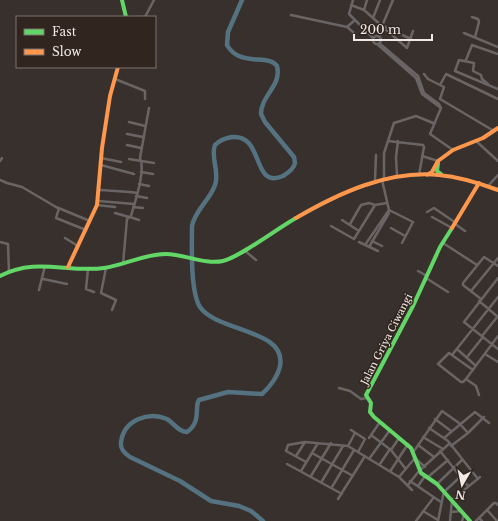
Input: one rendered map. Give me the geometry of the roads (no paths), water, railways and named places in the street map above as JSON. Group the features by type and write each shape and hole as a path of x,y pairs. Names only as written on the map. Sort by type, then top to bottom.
{"street":[{"path":"122,0 126,16"},
{"path":"145,16 154,0"},
{"path":"353,0 349,14 373,38 373,42 378,44 418,76 423,93 439,104 441,108 433,123 431,135 453,150"},
{"path":"364,10 367,0"},
{"path":"373,18 380,0"},
{"path":"378,44 380,39 379,37 393,0"},
{"path":"351,5 364,10 406,48 413,31"},
{"path":"291,15 347,27 353,32"},
{"path":"472,17 478,19 480,22 475,37"},
{"path":"347,27 355,20"},
{"path":"383,27 411,39"},
{"path":"464,33 498,47"},
{"path":"373,38 379,37"},
{"path":"466,60 472,44 498,54"},
{"path":"488,84 481,79 481,75 473,71 474,64 466,60 458,60 455,71 498,89"},
{"path":"68,268 97,203 101,158 110,96 118,68"},
{"path":"424,74 428,79 444,88 440,99 496,130"},
{"path":"440,85 446,74 498,99"},
{"path":"114,79 145,91 145,99"},
{"path":"122,264 124,234 127,219 134,205 139,184 142,161 140,159 141,148 149,108"},
{"path":"402,243 412,221 390,210 387,203 383,178 384,154 395,121 402,121 416,116 433,123"},
{"path":"129,122 145,126"},
{"path":"427,175 432,172 439,160 453,150 476,141 496,130"},
{"path":"127,134 143,137"},
{"path":"388,141 423,145 424,147 419,175"},
{"path":"397,176 396,157 398,141"},
{"path":"476,141 498,161"},
{"path":"127,145 141,148"},
{"path":"376,155 376,180"},
{"path":"422,156 439,160"},
{"path":"101,158 122,162"},
{"path":"129,159 154,163"},
{"path":"439,160 437,170 441,174"},
{"path":"101,164 134,174"},
{"path":"141,172 153,174"},
{"path":"0,276 26,266 88,269 106,268 144,257 165,254 179,254 206,261 223,261 323,202 353,188 383,178 427,175 433,173 479,183 498,190"},
{"path":"488,186 498,175"},
{"path":"0,180 22,187 59,208 90,221"},
{"name":"Jalan Griya Ciwangi","path":"414,451 408,444 380,422 370,412 371,403 366,395 393,346 442,243 479,183"},
{"path":"139,184 149,186"},
{"path":"99,190 117,192 121,190 147,198"},
{"path":"97,203 134,205 143,208"},
{"path":"97,203 115,207"},
{"path":"350,224 362,205 369,203 375,205 387,203"},
{"path":"331,226 352,240 375,205"},
{"path":"59,208 56,218 86,230"},
{"path":"427,212 434,208 454,225"},
{"path":"369,247 390,210"},
{"path":"365,245 390,210"},
{"path":"115,213 139,220"},
{"path":"432,217 454,225 465,231"},
{"path":"342,220 359,231"},
{"path":"391,228 405,236"},
{"path":"65,238 78,246"},
{"path":"372,241 382,246"},
{"path":"0,242 8,244 9,272"},
{"path":"359,242 378,251"},
{"path":"442,243 477,265"},
{"path":"243,250 256,260"},
{"path":"467,357 498,316 488,309 463,284 484,257 498,266"},
{"path":"471,291 498,258"},
{"path":"39,290 43,279 45,266"},
{"path":"106,268 101,294 116,300 112,310"},
{"path":"88,269 86,289 94,292"},
{"path":"418,271 448,292"},
{"path":"498,278 464,322 498,349"},
{"path":"43,279 67,284"},
{"path":"452,355 498,297"},
{"path":"473,370 448,353 439,366 460,382 463,382 473,370 498,336"},
{"path":"457,349 476,366"},
{"path":"485,354 498,362"},
{"path":"466,379 476,386 479,395"},
{"path":"339,388 350,391 361,399 367,398"},
{"path":"468,433 443,411 435,419 414,451 419,471 445,491 460,511 470,521"},
{"path":"444,438 475,412 489,423"},
{"path":"408,485 419,471 425,467 441,450 468,433 484,418"},
{"path":"435,419 451,431"},
{"path":"369,438 380,422"},
{"path":"429,428 444,438 479,478 452,500 450,521"},
{"path":"370,459 390,429"},
{"path":"351,430 365,439 358,452"},
{"path":"348,446 355,433"},
{"path":"371,435 390,450 405,468"},
{"path":"423,436 441,450 468,486"},
{"path":"380,464 400,438"},
{"path":"296,456 305,442"},
{"path":"306,462 286,451 288,445 305,442 319,442 348,446 391,470 412,490"},
{"path":"301,471 319,442"},
{"path":"295,443 302,447"},
{"path":"311,476 331,444"},
{"path":"391,470 408,444"},
{"path":"322,481 343,446"},
{"path":"418,446 434,457"},
{"path":"332,487 341,469 354,450"},
{"path":"312,453 353,476"},
{"path":"338,499 365,456"},
{"path":"415,458 425,467"},
{"path":"398,476 401,476 405,468 415,458"},
{"path":"418,486 448,460"},
{"path":"437,484 462,460"},
{"path":"287,464 322,481 342,494"},
{"path":"423,511 439,521 441,502 445,491 461,476"},
{"path":"410,481 441,502"},
{"path":"417,520 434,497"},
{"path":"476,521 495,503 498,505"},
{"path":"487,510 497,521"},
{"path":"451,512 460,511"},
{"path":"462,521 464,515"},
{"path":"479,518 482,521"}],"waterway":[{"path":"242,0 228,32 227,45 239,56 267,60 273,62 277,66 277,79 264,101 261,114 265,122 294,157 295,163 287,174 273,178 266,175 249,144 242,138 227,138 215,145 215,185 196,215 192,226 193,280 200,307 209,315 221,322 249,332 273,345 279,354 279,370 273,381 262,394 228,392 199,400 196,419 192,428 187,432 179,429 167,419 160,417 152,416 138,419 132,423 123,434 121,447 130,457 180,481 211,501 239,506 251,511 263,521"}]}
